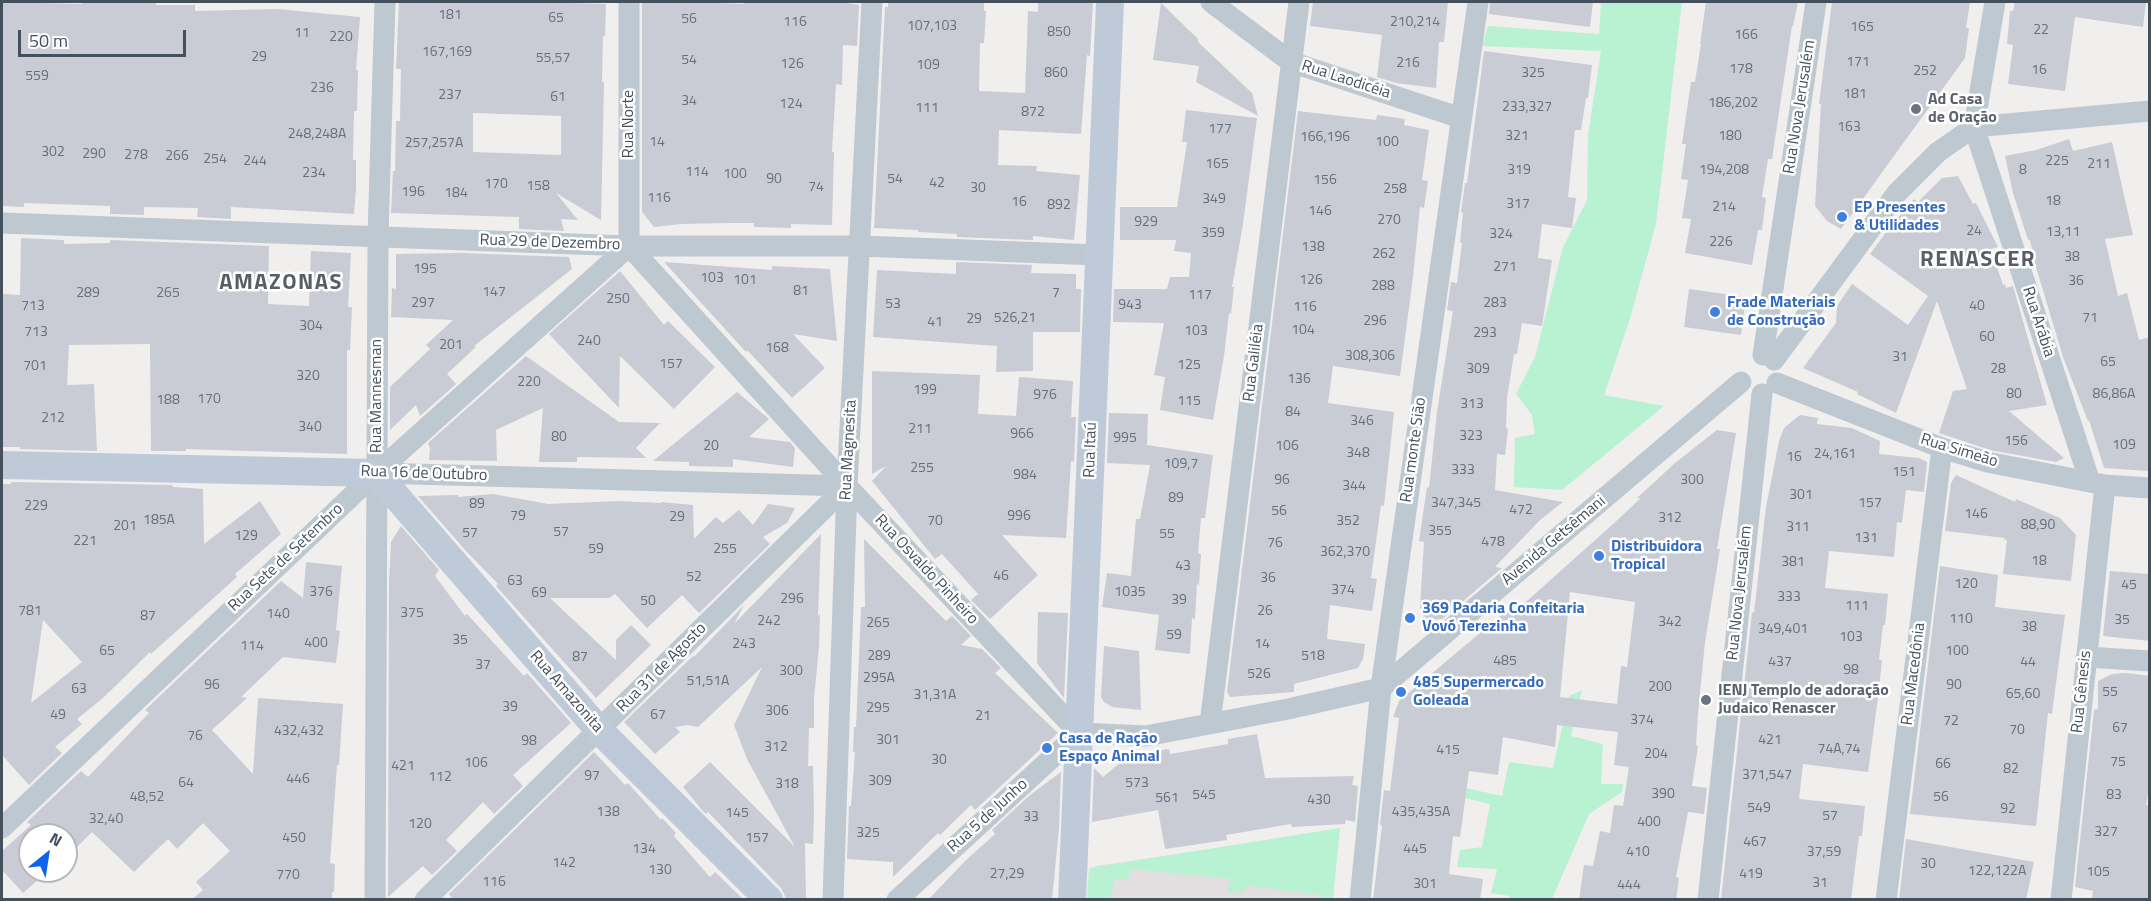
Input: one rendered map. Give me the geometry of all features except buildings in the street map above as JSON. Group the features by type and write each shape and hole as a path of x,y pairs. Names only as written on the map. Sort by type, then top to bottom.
{"street":[{"name":"Rua Mannesman","path":"375,900 378,236 385,2"},
{"name":"Rua Norte","path":"629,2 629,246"},
{"name":"Rua Magnesita","path":"833,900 847,486 872,2"},
{"name":"Rua Itaú","path":"1072,900 1110,2"},
{"name":"Rua Laodicéia","path":"1211,2 1291,63 1461,118"},
{"name":"Rua Galiléia","path":"1210,724 1299,2"},
{"name":"Rua monte Sião","path":"1360,900 1381,688 1478,2"},
{"name":"Rua Nova Jerusalém","path":"1768,357 1816,2"},
{"path":"1974,127 1995,2"},
{"path":"1768,357 1778,370 1769,389 1749,392 1741,382 1739,372 1747,359 1768,357 1898,193 1938,152 1974,127 2150,111"},
{"name":"Rua Arábia","path":"1974,127 2098,484"},
{"name":"Rua 29 de Dezembro","path":"2,223 629,246 860,246 1099,255"},
{"name":"Rua Sete de Setembro","path":"2,828 376,473 629,246"},
{"name":"Rua Osvaldo Pinheiro","path":"629,246 847,486 1079,733"},
{"name":"Avenida Getsêmani","path":"1079,733 1146,736 1381,688 1741,382"},
{"name":"Rua Nova Jerusalém","path":"1708,900 1769,389"},
{"name":"Rua Simeão","path":"1769,389 1987,462 2098,484 2150,488"},
{"name":"Rua Macedônia","path":"1886,900 1942,447"},
{"name":"Rua 16 de Outubro","path":"2,465 847,486"},
{"name":"Rua Amazonita","path":"376,473 599,730 769,900"},
{"name":"Rua Gênesis","path":"2061,900 2086,657 2098,484"},
{"name":"Rua 31 de Agosto","path":"425,900 847,486"},
{"path":"2086,657 2150,661"},
{"name":"Rua 5 de Junho","path":"897,900 1079,733"}],"shaded area":[{"path":"1339,831 1331,899 1093,900 1095,866"}],"green space":[{"path":"1601,2 1682,2 1656,224 1629,322 1604,395 1664,406 1562,490 1514,487 1515,438 1535,434 1532,415 1516,394 1535,357 1563,247 1587,200 1588,135 1601,51 1482,46 1488,26 1599,34"},
{"path":"1582,690 1571,736 1603,744 1601,784 1623,784 1622,792 1589,814 1552,899 1509,900 1509,896 1491,893 1497,869 1457,867 1460,850 1482,847 1490,804 1392,781 1393,772 1502,796 1509,762 1553,768 1569,696"},
{"path":"1340,828 1333,899 1321,899 1321,895 1248,886 1241,892 1227,891 1231,879 1131,869 1128,880 1114,879 1111,899 1087,899 1089,868"}],"place":[{"name":"Ad Casa de Oração","path":"1916,109"},
{"name":"EP Presentes & Utilidades","path":"1842,217"},
{"name":"Frade Materiais de Construção","path":"1715,312"},
{"name":"Distribuidora Tropical","path":"1599,556"},
{"name":"369 Padaria Confeitaria Vovó Terezinha","path":"1410,618"},
{"name":"485 Supermercado Goleada","path":"1401,692"},
{"name":"IENJ Templo de adoração Judaico Renascer","path":"1706,700"},
{"name":"Casa de Ração Espaço Animal","path":"1047,748"}],"district":[{"name":"RENASCER","path":"1978,261"},
{"name":"AMAZONAS","path":"281,284"}]}
